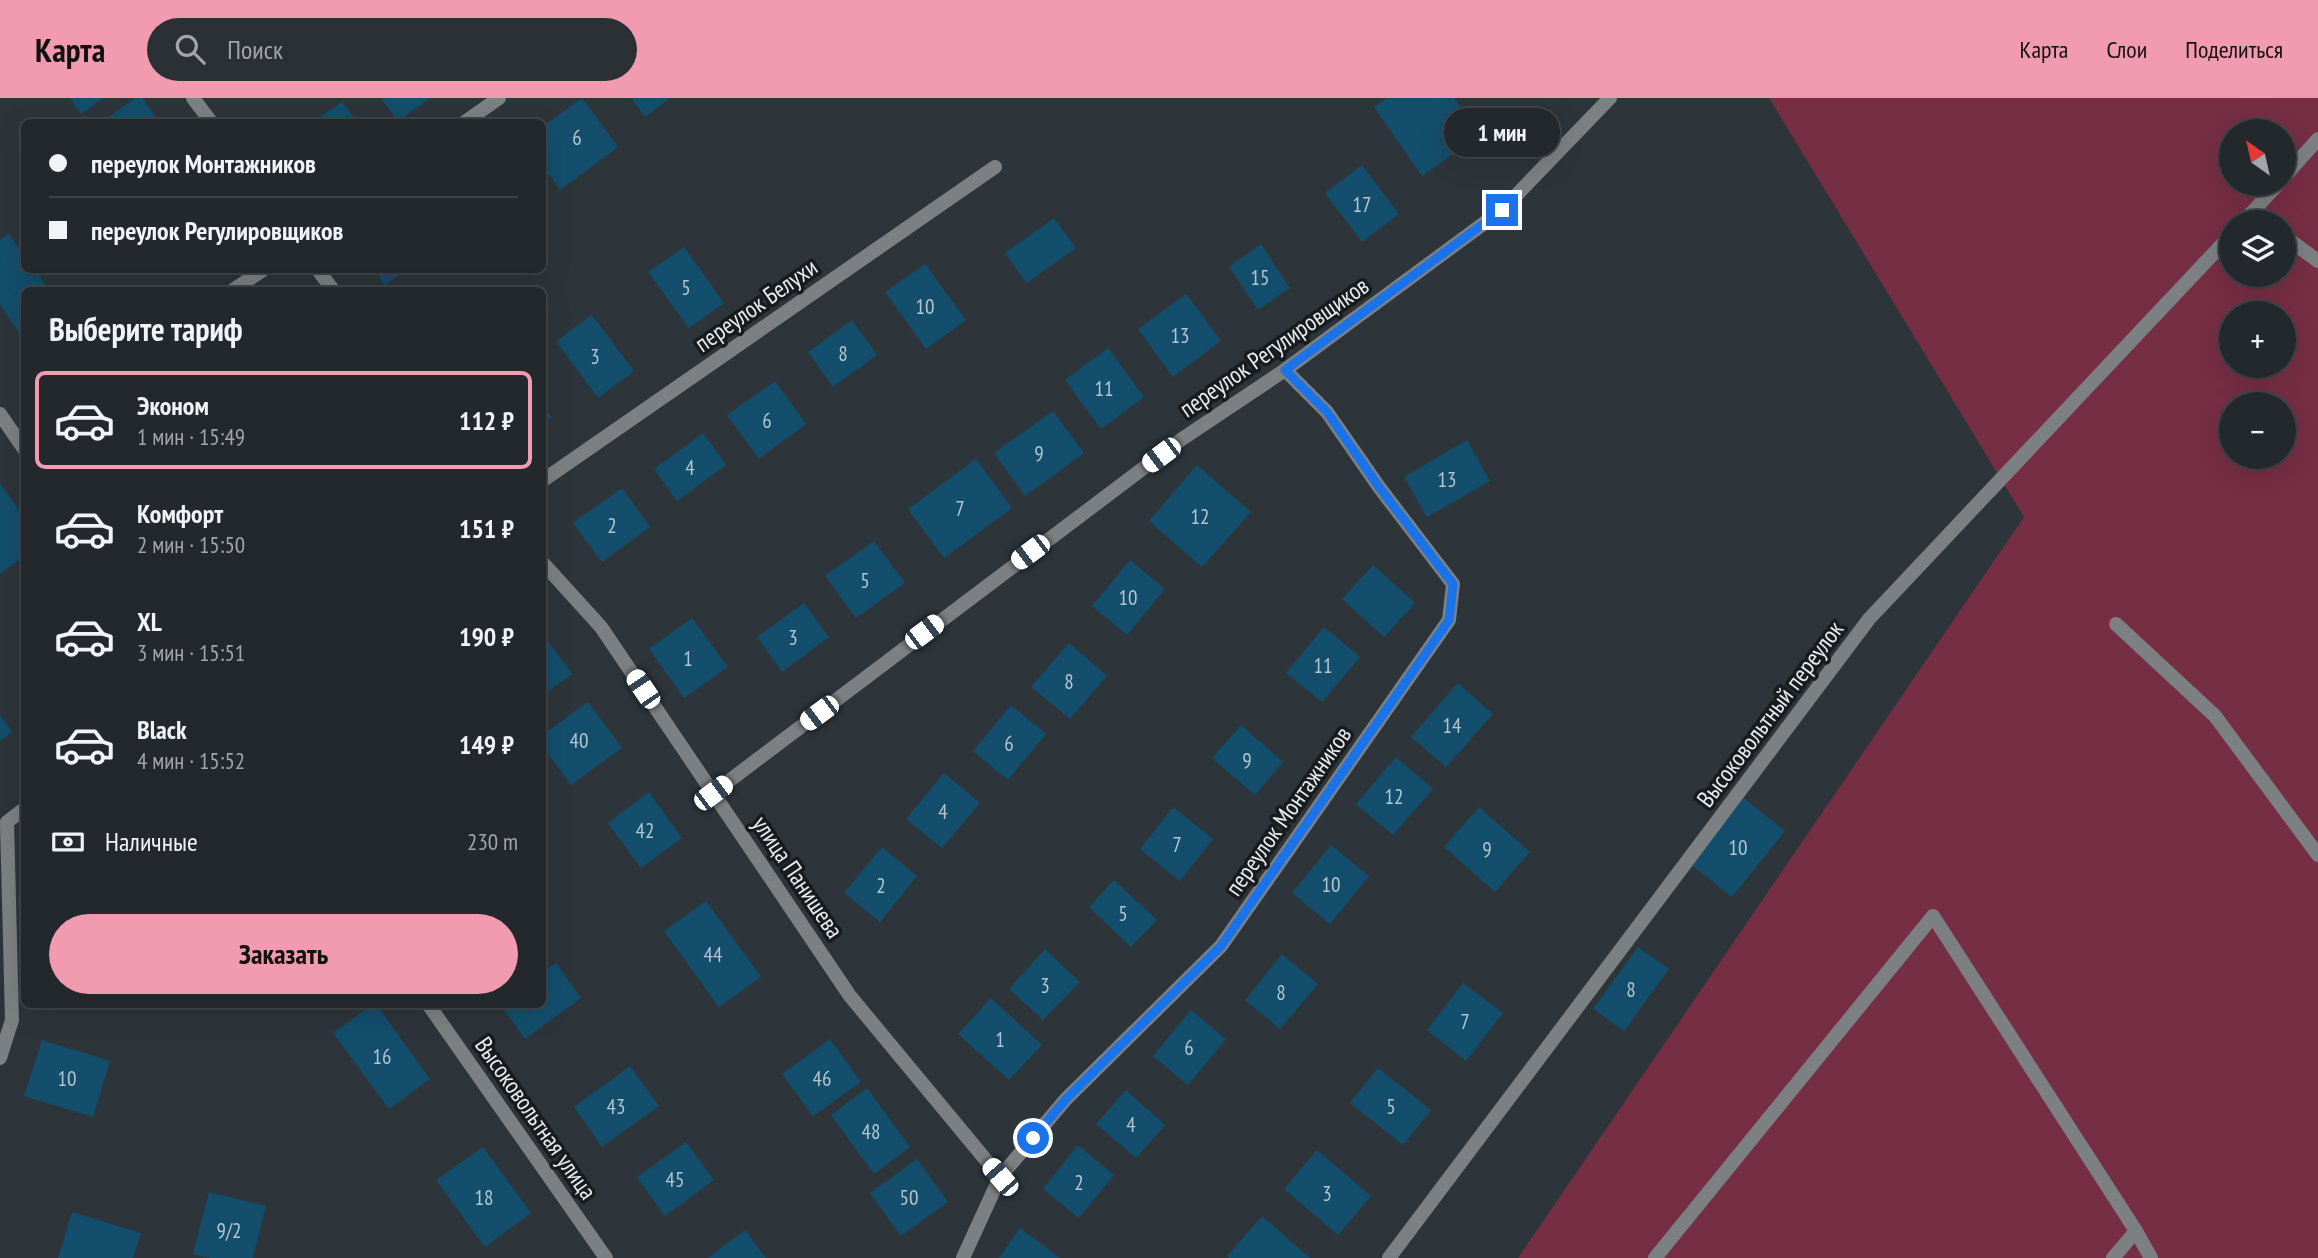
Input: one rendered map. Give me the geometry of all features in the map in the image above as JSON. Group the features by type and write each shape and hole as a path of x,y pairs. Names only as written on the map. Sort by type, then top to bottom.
{"street":[{"path":"193,98 209,119"},
{"path":"469,119 499,98"},
{"name":"переулок Регулировщиков","path":"713,793 1182,439 1285,370 1502,210 1610,98"},
{"path":"2296,164 2318,139"},
{"name":"переулок Белухи","path":"546,478 995,167"},
{"path":"2296,245 2318,261"},
{"name":"Высоковольтный переулок","path":"1389,1258 1869,620 2219,248"},
{"path":"238,287 258,273"},
{"name":"переулок Монтажников","path":"963,1258 1000,1177 1066,1099 1221,946 1449,620 1453,584 1379,487 1327,412 1285,370"},
{"path":"0,414 21,440"},
{"name":"улица Панишева","path":"546,566 601,627 850,996 1000,1177"},
{"path":"2116,624 2215,716 2318,855"},
{"path":"0,1058 12,1020 7,822 21,811"},
{"path":"1655,1258 1933,916 2151,1258"},
{"name":"Высоковольтная улица","path":"431,1008 606,1258"},
{"path":"2113,1258 2136,1231"}],"shaded area":[{"path":"1769,98 2318,98 2318,1258 1518,1258 2024,517"}],"building":[{"path":"70,98 103,98 81,114"},
{"path":"135,98 142,98 158,119 106,119"},
{"path":"381,98 430,98 401,119 397,119"},
{"path":"582,98 618,147 560,190 546,171 546,124"},
{"path":"631,98 670,98 645,117"},
{"path":"1387,98 1454,98 1480,135 1422,176 1374,107"},
{"path":"342,102 355,119 317,119"},
{"path":"1362,165 1399,214 1362,242 1325,193"},
{"path":"1054,218 1076,248 1027,283 1005,253"},
{"path":"9,234 21,251 21,273 37,273 47,287 21,287 21,336 0,305 0,240"},
{"path":"1261,244 1290,288 1258,310 1229,267"},
{"path":"684,247 724,303 689,328 648,272"},
{"path":"925,264 966,320 926,349 885,292"},
{"path":"376,273 402,273 385,285"},
{"path":"1186,294 1221,341 1173,377 1138,329"},
{"path":"592,315 634,371 598,398 556,341"},
{"path":"852,320 877,355 833,387 808,352"},
{"path":"1108,348 1144,397 1101,429 1065,380"},
{"path":"775,381 806,424 759,459 727,415"},
{"path":"546,410 552,417 546,421"},
{"path":"1053,411 1084,453 1025,496 994,453"},
{"path":"703,433 726,465 677,501 654,469"},
{"path":"1467,440 1490,481 1427,517 1404,477"},
{"path":"976,459 1012,508 944,558 908,509"},
{"path":"1197,465 1251,512 1202,567 1149,521"},
{"path":"0,483 21,513 21,558 0,574"},
{"path":"622,488 650,527 602,562 573,523"},
{"path":"874,541 905,583 856,618 825,576"},
{"path":"1130,560 1165,589 1127,635 1092,606"},
{"path":"1373,565 1415,603 1384,637 1342,599"},
{"path":"804,603 829,637 782,672 757,637"},
{"path":"692,618 728,667 684,698 649,649"},
{"path":"1324,627 1360,657 1322,702 1286,673"},
{"path":"546,638 572,674 546,693"},
{"path":"1069,643 1107,676 1070,719 1031,687"},
{"path":"1458,683 1493,714 1446,767 1411,737"},
{"path":"588,702 622,748 571,785 546,751 546,732"},
{"path":"1011,705 1046,734 1008,780 973,751"},
{"path":"0,715 12,732 0,741"},
{"path":"1241,725 1283,762 1255,795 1212,758"},
{"path":"1396,757 1433,789 1393,835 1356,804"},
{"path":"944,773 980,803 942,848 906,819"},
{"path":"649,792 682,838 641,868 608,823"},
{"path":"1744,798 1785,831 1732,897 1690,864"},
{"path":"1173,807 1213,839 1180,881 1140,849"},
{"path":"1479,807 1530,852 1495,892 1444,847"},
{"path":"1331,845 1369,876 1330,924 1292,893"},
{"path":"882,847 917,876 880,922 844,893"},
{"path":"1114,880 1157,920 1131,947 1089,907"},
{"path":"706,901 761,977 719,1007 664,931"},
{"path":"1638,947 1669,969 1624,1031 1593,1009"},
{"path":"1045,949 1080,982 1043,1020 1009,989"},
{"path":"1282,954 1318,984 1280,1029 1245,1000"},
{"path":"556,963 581,998 525,1039 503,1008 546,1008 546,970"},
{"path":"1463,983 1503,1013 1466,1061 1427,1030"},
{"path":"991,998 1042,1045 1009,1080 958,1034"},
{"path":"367,1008 379,1008 430,1079 389,1109 333,1033"},
{"path":"1191,1010 1226,1039 1188,1085 1153,1056"},
{"path":"830,1039 861,1082 813,1116 782,1074"},
{"path":"42,1040 110,1061 93,1117 24,1096"},
{"path":"630,1066 659,1106 602,1147 574,1107"},
{"path":"1378,1068 1431,1110 1403,1145 1350,1103"},
{"path":"867,1088 910,1147 874,1174 831,1115"},
{"path":"1126,1090 1165,1125 1136,1158 1096,1124"},
{"path":"686,1142 714,1180 665,1216 637,1177"},
{"path":"1078,1145 1114,1175 1079,1218 1043,1189"},
{"path":"483,1147 531,1213 485,1247 436,1180"},
{"path":"1317,1150 1371,1196 1338,1235 1284,1189"},
{"path":"917,1159 948,1202 901,1236 870,1193"},
{"path":"209,1192 266,1206 253,1258 210,1258 193,1254"},
{"path":"72,1212 141,1233 133,1258 58,1258"},
{"path":"1262,1216 1310,1258 1229,1258 1227,1256"},
{"path":"1020,1228 1060,1258 999,1258"},
{"path":"745,1230 766,1258 708,1258"}],"route":[{"path":"1033,1138 1066,1099 1221,946 1449,620 1453,584 1379,487 1327,412 1285,370 1502,210"}]}
